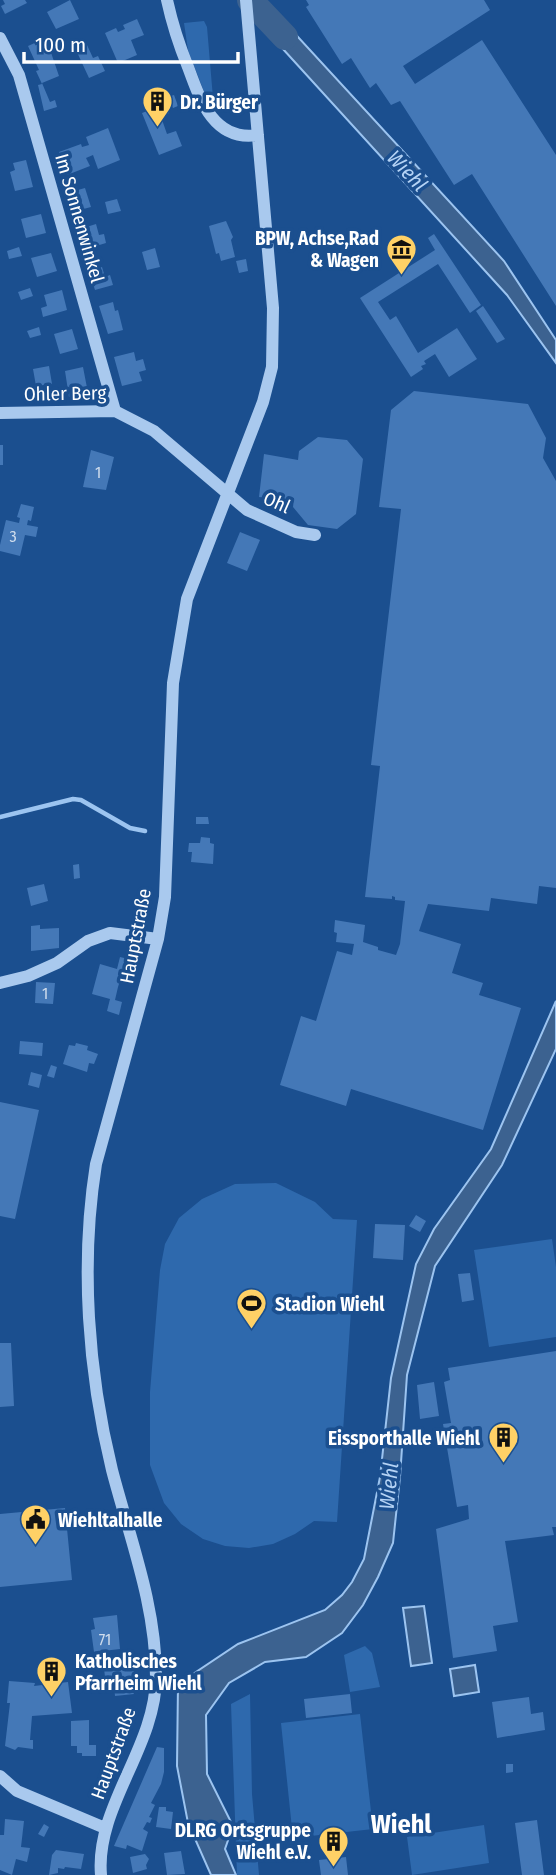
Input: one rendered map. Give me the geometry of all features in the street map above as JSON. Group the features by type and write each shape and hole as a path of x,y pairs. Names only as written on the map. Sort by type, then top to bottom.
{"street":[{"path":"167,0 174,29 201,104 217,123 228,131 249,136 258,135"},
{"name":"Hauptstraße","path":"101,1875 105,1828 139,1749 150,1716 156,1682 155,1640 147,1594 112,1468 95,1383 89,1317 89,1235 96,1164 158,939 165,897 173,683 187,599 263,402 272,366 273,308 246,0"},
{"name":"Im Sonnenwinkel","path":"0,37 19,75 115,411"},
{"name":"Ohler Berg","path":"0,413 115,411 154,431 228,494"},
{"name":"Ohl","path":"228,494 247,510 296,532 315,535"},
{"path":"0,983 28,976 48,967 88,941 110,933 158,939"},
{"path":"0,1776 17,1791 105,1828"}],"shaded area":[{"path":"204,21 207,27 213,98 208,102 188,50 184,23"},
{"name":"Stadion Wiehl","path":"276,1183 315,1202 333,1219 357,1220 337,1522 314,1521 273,1544 249,1548 225,1546 203,1539 181,1524 164,1503 150,1465 150,1392 160,1270 165,1244 179,1218 202,1199 235,1184"},
{"path":"552,1239 556,1267 556,1337 489,1347 474,1250"},
{"path":"365,1646 372,1653 380,1687 350,1692 344,1655"},
{"path":"250,1694 252,1794 259,1875 237,1875 231,1704"},
{"path":"360,1714 373,1829 293,1838 281,1723"},
{"path":"484,1825 489,1863 412,1875 407,1837"}],"water":[{"path":"259,0 264,0 504,261 556,340 556,363 507,295 262,26"},
{"path":"556,1001 556,1049 502,1165 435,1266 407,1375 393,1543 378,1577 363,1605 342,1633 306,1657 265,1662 229,1683 206,1715 207,1774 233,1826 225,1849 236,1875 211,1875 188,1823 177,1766 178,1684 238,1644 325,1610 352,1582 364,1559 380,1477 391,1378 416,1264 434,1229 491,1149"},
{"path":"424,1606 432,1663 411,1666 403,1608"},
{"path":"475,1665 479,1692 454,1696 450,1669"}],"building":[{"path":"3,0 25,0 27,3 5,14 1,6 5,4"},
{"path":"70,0 79,19 56,29 47,12"},
{"path":"306,0 484,0 490,10 403,66 415,84 482,40 556,155 556,306 472,174 454,185 400,101 391,105 376,83 370,88 351,58 342,64 306,7 309,5"},
{"path":"137,19 144,35 131,40 137,55 118,63 105,33 116,28 118,32 125,29 123,25"},
{"path":"46,38 59,76 42,83 50,102 55,100 57,107 44,111 38,85 42,84 36,71 39,70 28,46"},
{"path":"87,45 93,58 98,56 105,71 89,78 76,50"},
{"path":"174,95 178,106 173,108 168,97"},
{"name":"Dr. Bürger","path":"165,104 169,113 161,117 167,134 176,131 182,146 159,155 142,113"},
{"path":"108,128 120,160 98,169 93,155 86,158 90,166 67,175 59,152 81,144 82,147 89,145 86,137"},
{"path":"26,160 33,187 15,191 10,172 15,170 13,163"},
{"path":"85,188 91,207 72,212 67,193"},
{"path":"117,199 121,211 108,214 105,202"},
{"path":"41,214 46,233 26,238 21,219"},
{"path":"226,221 233,237 231,240 235,257 221,261 219,253 216,254 209,226"},
{"path":"96,224 99,235 104,234 106,243 83,250 77,230"},
{"path":"434,234 481,305 470,313 438,264 378,302 390,320 396,316 418,353 457,328 477,359 449,377 435,354 424,361 426,364 421,366 423,369 411,377 360,298 435,250 428,238"},
{"path":"19,247 22,256 9,259 7,251"},
{"path":"155,248 160,267 147,270 142,252"},
{"path":"51,253 57,271 37,277 31,258"},
{"path":"246,259 248,271 239,273 236,261"},
{"path":"102,267 105,277 110,275 113,285 95,290 89,271"},
{"path":"30,288 33,296 21,300 18,292"},
{"path":"62,290 67,310 43,317 41,308 47,306 44,295"},
{"path":"113,302 123,330 108,334 99,306"},
{"path":"483,306 505,339 497,343 476,311"},
{"path":"39,327 41,335 30,338 27,331"},
{"path":"72,329 78,349 60,354 54,334"},
{"path":"134,352 136,361 143,359 146,370 139,372 142,381 122,386 114,357"},
{"path":"49,366 52,384 36,386 33,369"},
{"path":"83,367 88,393 69,397 65,371"},
{"path":"414,391 528,404 546,438 543,458 556,481 556,888 539,886 537,904 491,898 489,911 428,904 419,931 461,944 452,973 483,983 479,995 521,1008 483,1130 351,1089 346,1106 280,1085 301,1016 316,1021 337,951 352,955 354,944 336,942 335,920 365,925 363,942 378,947 378,950 396,955 400,944 405,901 395,900 392,896 392,899 365,897 380,766 371,765 401,509 379,507 391,410"},
{"path":"318,437 347,440 363,459 356,514 337,529 308,525 293,507 294,498 289,500 259,497 264,454 298,460 299,451"},
{"path":"0,445 3,445 3,465 0,465"},
{"path":"91,450 114,457 106,490 83,487"},
{"path":"21,504 34,507 31,521 28,520 27,525 38,527 36,537 25,535 20,556 0,551 0,545 6,520 19,523 20,518 17,517"},
{"path":"240,532 260,540 247,571 227,563"},
{"path":"196,817 208,817 209,824 196,824"},
{"path":"201,837 210,838 210,843 214,844 213,864 191,862 189,843 200,843"},
{"path":"79,864 80,878 74,879 73,865"},
{"path":"44,884 48,901 31,906 27,888"},
{"path":"40,925 40,929 59,928 59,948 31,951 31,926"},
{"path":"120,957 133,960 129,973 123,971 118,987 115,1000 122,1002 119,1015 107,1011 110,999 92,994 100,964 117,969"},
{"path":"36,982 55,983 53,1004 35,1003"},
{"path":"20,1041 43,1043 42,1056 19,1054"},
{"path":"76,1043 88,1046 87,1050 98,1054 94,1064 89,1063 87,1072 63,1064 69,1045 75,1046"},
{"path":"51,1065 57,1067 54,1078 47,1076"},
{"path":"31,1072 42,1075 39,1088 28,1085"},
{"path":"0,1102 39,1110 15,1219 0,1216"},
{"path":"416,1215 426,1221 420,1232 409,1226"},
{"path":"375,1224 405,1225 403,1260 373,1258"},
{"path":"470,1273 474,1300 462,1302 458,1274"},
{"path":"0,1343 11,1343 14,1406 0,1407"},
{"name":"Eissporthalle Wiehl","path":"556,1351 554,1535 505,1541 518,1622 493,1626 497,1651 453,1658 436,1529 469,1519 468,1505 457,1507 443,1424 451,1423 444,1382 450,1380 448,1368"},
{"path":"434,1382 439,1416 420,1419 417,1385"},
{"name":"Wiehltalhalle","path":"65,1508 72,1580 0,1587 0,1514"},
{"path":"117,1615 120,1649 94,1652 91,1630 95,1629 93,1618"},
{"path":"135,1664 136,1678 132,1678 134,1694 115,1696 114,1685 106,1686 104,1668"},
{"path":"9,1681 35,1683 34,1686 68,1682 72,1713 32,1716 30,1740 33,1740 33,1749 18,1747 15,1750 5,1746 10,1703 7,1703"},
{"path":"350,1694 352,1713 306,1718 304,1699"},
{"path":"529,1697 531,1714 543,1712 545,1730 497,1738 492,1702"},
{"path":"89,1720 89,1745 96,1745 96,1756 82,1756 82,1753 77,1753 77,1746 71,1746 71,1721"},
{"path":"157,1747 164,1748 164,1772 151,1803 155,1805 149,1817 152,1818 143,1829 148,1832 142,1851 127,1845 126,1849 114,1846"},
{"path":"506,1764 513,1764 513,1772 506,1773"},
{"path":"159,1807 166,1807 166,1811 173,1812 171,1829 156,1827"},
{"path":"5,1819 24,1821 21,1847 30,1848 27,1862 16,1859 12,1875 0,1870 0,1835 4,1835"},
{"path":"537,1820 544,1875 522,1875 515,1823"},
{"path":"44,1824 49,1827 44,1837 38,1834"},
{"path":"56,1850 84,1854 81,1869 58,1868 58,1873 49,1875 52,1855"},
{"path":"181,1851 185,1874 167,1875 164,1853"},
{"path":"145,1854 149,1859 147,1869 133,1873 130,1857"},
{"name":"DLRG Ortsgruppe Wiehl e.V.","path":"346,1857 348,1875 321,1875 319,1860"}],"waterway":[{"name":"Wiehl","path":"250,0 285,37"},
{"path":"0,817 73,799 81,800 130,828 145,831"}],"place":[{"name":"Dr. Bürger","path":"157,129"},
{"name":"BPW, Achse,Rad & Wagen","path":"402,276"},
{"name":"Stadion Wiehl","path":"252,1331"},
{"name":"Eissporthalle Wiehl","path":"503,1465"},
{"name":"Wiehltalhalle","path":"35,1547"},
{"name":"Katholisches Pfarrheim Wiehl","path":"52,1699"},
{"name":"DLRG Ortsgruppe Wiehl e.V.","path":"334,1868"}],"district":[{"name":"Wiehl","path":"401,1824"}]}
